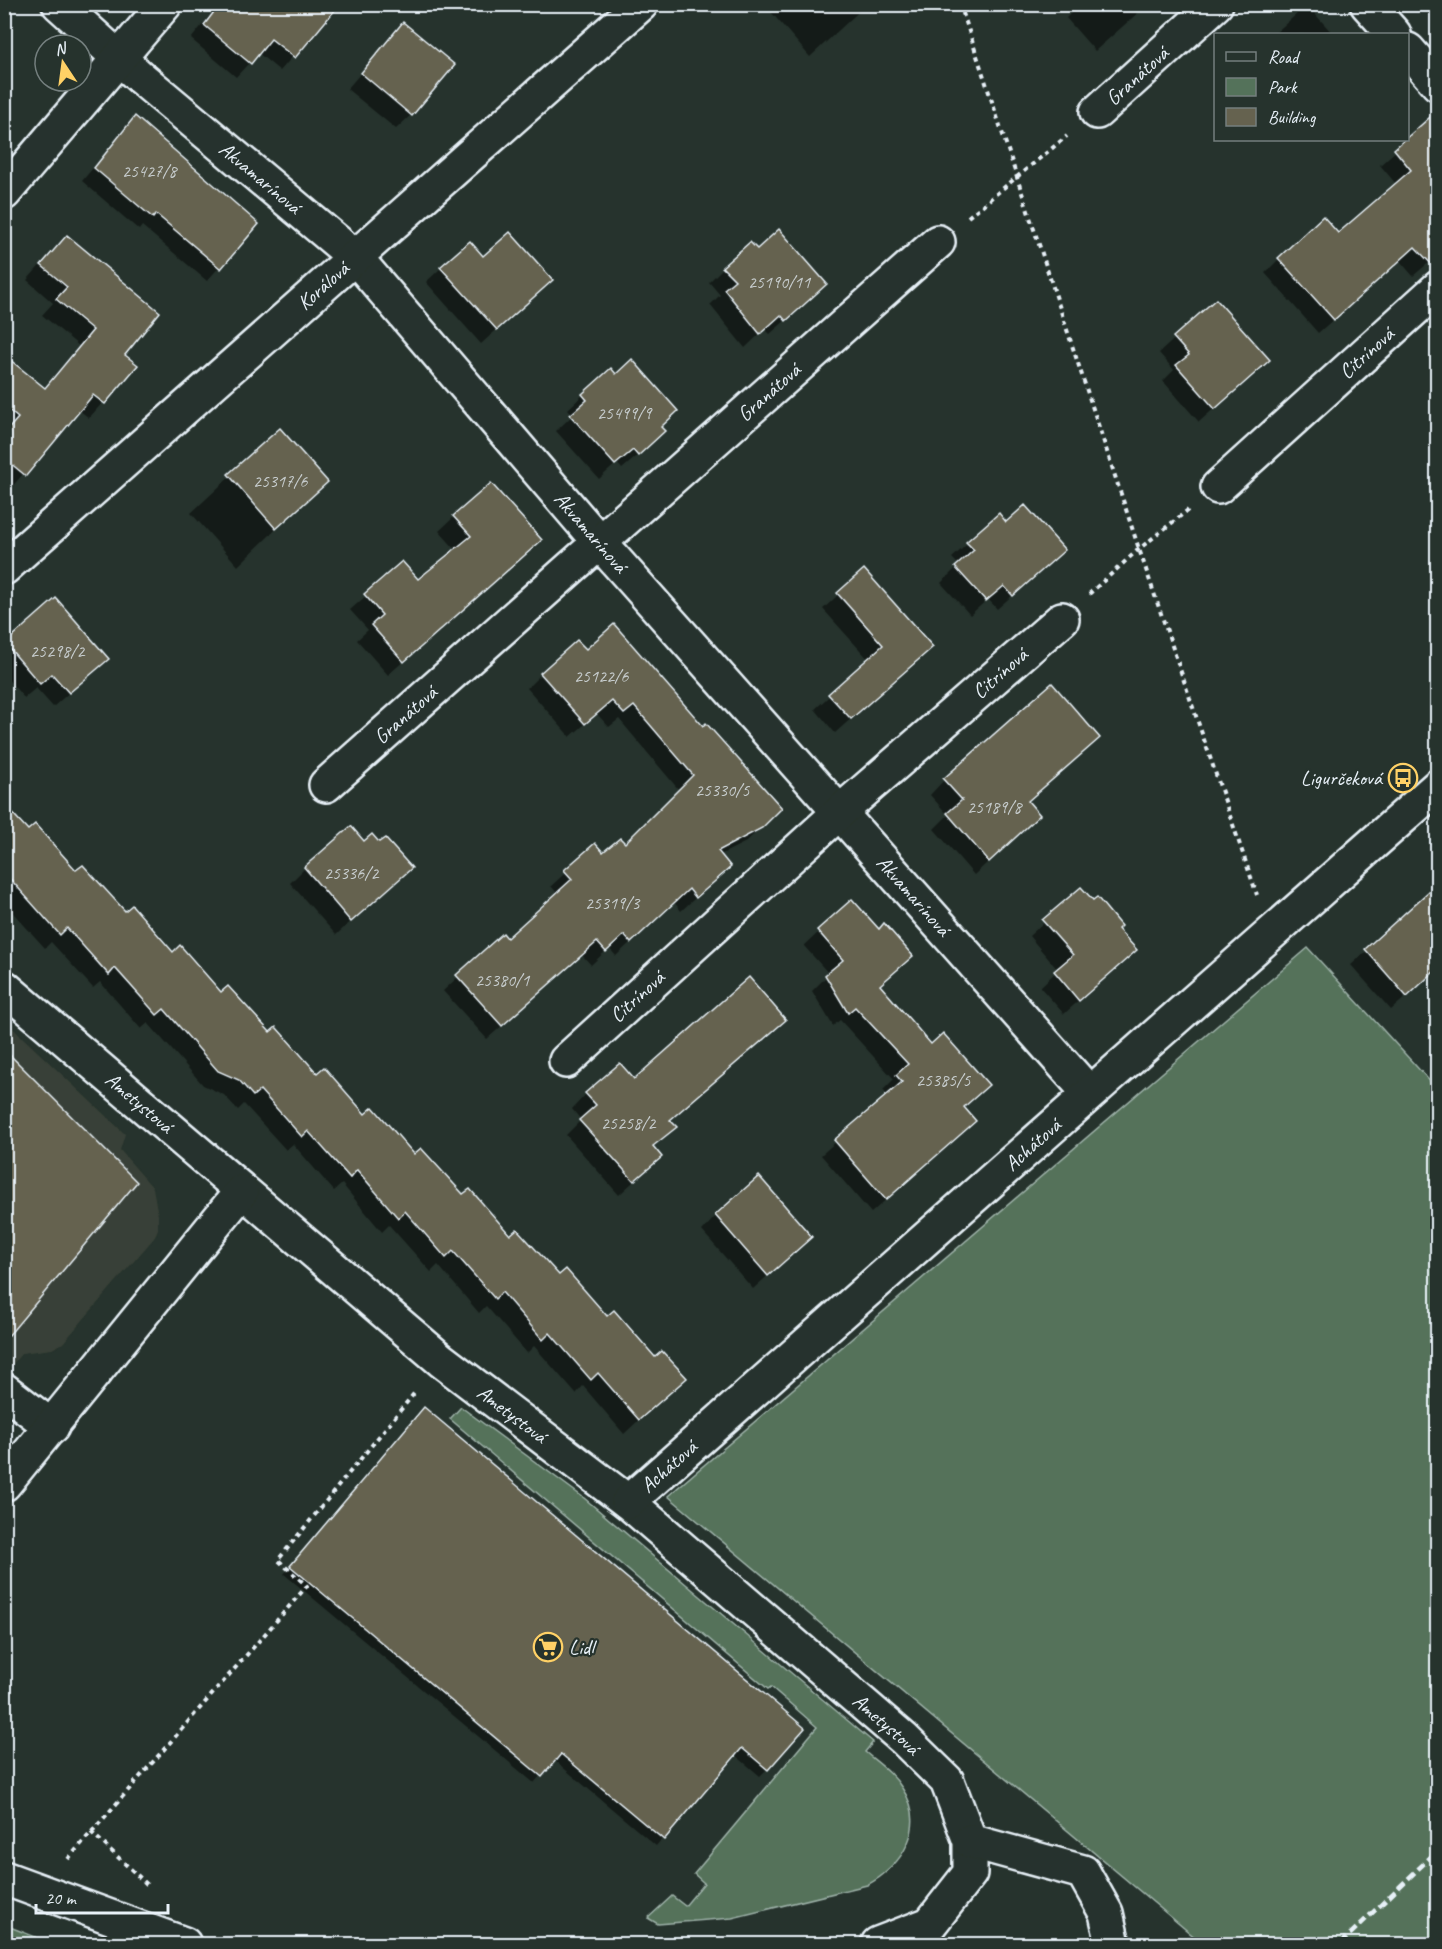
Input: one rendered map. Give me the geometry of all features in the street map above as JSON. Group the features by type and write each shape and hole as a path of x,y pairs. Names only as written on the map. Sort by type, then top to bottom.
{"street":[{"name":"Akvamarínová","path":"59,4 184,115 355,257 599,542 841,811 1089,1093"},
{"path":"4,193 165,4"},
{"name":"Korálová","path":"4,568 641,4"},
{"name":"Granátová","path":"1097,112 1216,4"},
{"path":"1367,4 1393,33"},
{"path":"1409,52 1437,84"},
{"name":"Granátová","path":"326,785 938,243"},
{"name":"Citrínová","path":"1218,487 1437,288"},
{"name":"Citrínová","path":"566,1061 841,811 1062,619"},
{"name":"Achátová","path":"628,1502 1437,786"},
{"name":"Ametystová","path":"4,987 241,1192 441,1360 628,1502 904,1739 946,1781 970,1857"},
{"path":"4,1484 241,1192"},
{"path":"4,1390 52,1427"},
{"path":"879,1944 930,1924 970,1857 1083,1872 1106,1913 1113,1944"},
{"path":"4,1878 153,1935 184,1944"}],"path":[{"path":"960,4 1139,549 1260,904"},
{"name":"Granátová","path":"938,243 1097,112"},
{"path":"1062,619 1139,549 1218,487"},
{"path":"64,1864 307,1586 278,1560 420,1386"},
{"path":"91,1832 157,1894"}],"shaded area":[{"path":"5,1021 125,1134 120,1150 153,1188 158,1229 154,1238 63,1343 52,1349 22,1353 5,1373"}],"green space":[{"path":"1308,948 1437,1089 1438,1939 1432,1944 1203,1944 668,1496"},
{"path":"461,1407 584,1498 873,1742 865,1752 885,1768 902,1788 909,1802 912,1817 912,1831 907,1844 891,1868 867,1885 732,1918 658,1924 648,1918 672,1896 685,1906 704,1883 694,1874 817,1727 771,1687 768,1689 450,1419"},
{"path":"5,1925 53,1944 5,1944"}],"building":[{"path":"220,4 340,4 295,58 271,39 251,64 204,25"},
{"path":"403,22 455,65 412,116 361,73"},
{"path":"1437,111 1437,270 1415,247 1334,320 1278,258 1323,216 1338,233 1411,170 1394,149 1403,141 1409,141 1409,136"},
{"path":"135,116 259,224 221,269 156,214 153,218 94,168"},
{"path":"779,229 827,284 786,321 781,315 760,334 724,289 735,280 722,267 750,242 757,249"},
{"path":"510,232 553,280 497,330 440,267 470,241 483,256"},
{"path":"67,235 160,312 125,355 138,365 105,404 93,395 26,476 4,458 4,434 18,418 4,406 4,355 45,388 93,330 56,299 67,287 41,265"},
{"path":"1216,299 1270,360 1215,409 1176,365 1189,355 1173,337"},
{"path":"632,359 678,411 661,427 665,431 638,456 633,450 615,465 570,415 587,400 582,394 611,368 616,374"},
{"path":"280,428 328,482 276,529 228,474"},
{"path":"491,483 542,540 404,662 371,625 382,615 364,594 402,561 418,579 471,536 453,516"},
{"path":"1025,505 1065,550 1013,596 1004,586 986,601 955,567 974,550 966,542 999,513 1006,522"},
{"path":"864,569 933,647 851,719 828,694 883,645 837,593"},
{"path":"56,598 109,659 69,693 52,674 40,684 5,643"},
{"path":"614,624 703,726 706,723 782,808 762,828 718,851 731,867 696,898 689,889 631,943 624,935 606,952 597,942 502,1026 456,975 503,933 507,938 572,879 564,870 595,843 603,852 620,838 625,843 693,775 634,706 624,714 612,701 585,724 540,673 577,640 586,649"},
{"path":"1052,683 1100,738 1028,801 1040,815 989,862 947,813 962,800 943,779"},
{"path":"4,804 28,830 35,824 76,870 83,865 125,911 132,905 173,952 180,945 221,992 228,986 270,1032 276,1027 317,1073 324,1067 365,1114 373,1107 414,1154 421,1148 463,1194 470,1189 510,1235 517,1229 559,1275 566,1269 607,1316 614,1310 655,1357 662,1351 687,1378 639,1420 598,1373 591,1380 550,1333 543,1340 502,1292 495,1299 453,1251 446,1258 405,1211 398,1218 357,1170 350,1178 308,1131 302,1137 260,1090 253,1096 239,1080 218,1071 164,1009 157,1015 115,968 109,975 67,928 60,935 4,872"},
{"path":"351,826 364,841 372,834 379,842 385,838 412,868 351,922 304,867"},
{"path":"1437,884 1437,969 1407,997 1365,949"},
{"path":"1081,887 1093,900 1097,897 1121,926 1118,929 1137,950 1079,1001 1054,971 1073,955 1042,920"},
{"path":"852,899 879,929 884,923 913,956 880,985 931,1044 943,1033 989,1085 964,1107 976,1121 886,1200 834,1140 902,1082 896,1075 908,1064 855,1007 848,1013 825,975 843,960 817,930"},
{"path":"749,977 786,1020 670,1120 677,1127 653,1146 662,1157 634,1181 579,1120 596,1105 585,1093 620,1063 634,1079"},
{"path":"4,1049 137,1182 4,1341"},
{"path":"759,1176 812,1237 768,1276 715,1215"},
{"name":"Lidl","path":"424,1407 805,1728 768,1770 742,1748 664,1840 561,1754 542,1777 290,1566"}],"railway":[{"path":"1340,1944 1438,1850"}],"place":[{"name":"Ligurčeková","path":"1403,778"},
{"name":"Lidl","path":"548,1647"}]}
